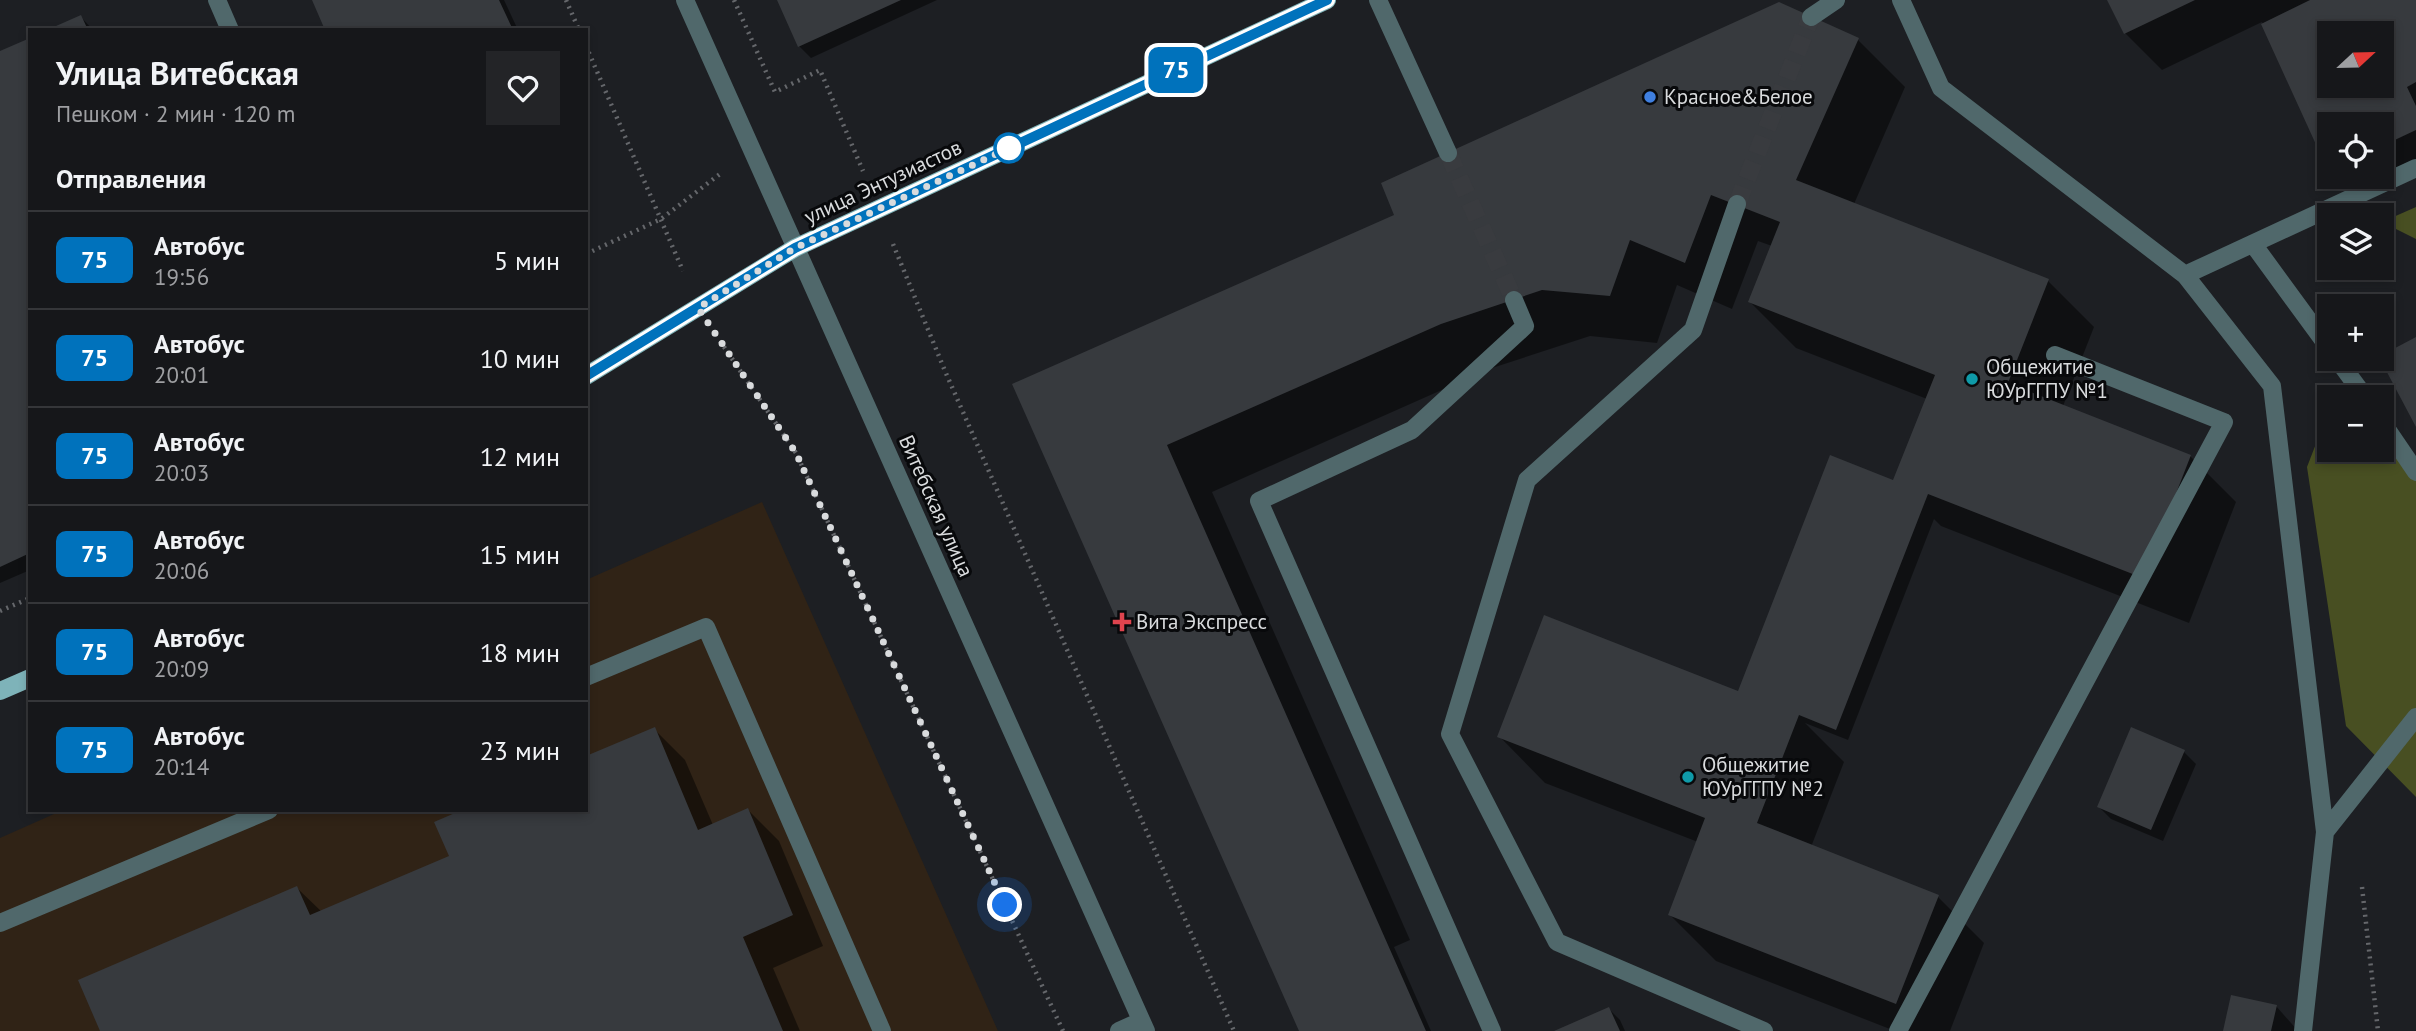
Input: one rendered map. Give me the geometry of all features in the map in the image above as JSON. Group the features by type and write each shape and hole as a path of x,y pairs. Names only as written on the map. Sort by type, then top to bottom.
{"main road":[{"name":"улица Энтузиастов","path":"588,375 795,248 1327,0"},
{"path":"0,691 28,679"}],"street":[{"path":"217,0 229,28"},
{"name":"Витебская улица","path":"685,0 1143,1026"},
{"path":"1378,0 1448,153"},
{"path":"1811,17 1836,0"},
{"path":"1901,0 1941,88 2185,275 2272,386 2325,832 2303,1031"},
{"path":"2185,275 2416,168"},
{"path":"1737,204 1693,330 1527,480 1450,734 1557,942 1765,1031"},
{"path":"2253,244 2317,332"},
{"path":"1492,1031 1259,501 1412,430 1525,326 1514,300"},
{"path":"1898,1031 2224,422 2055,355"},
{"path":"2394,440 2416,472"},
{"path":"588,676 706,627 883,1031"},
{"path":"2325,832 2416,717"},
{"path":"0,923 264,812"},
{"path":"1119,1031 1143,1026"}],"path":[{"path":"566,0 578,28"},
{"path":"734,0 775,92 820,69 945,371 1234,1031"},
{"path":"588,51 698,308 796,453 1063,1031"},
{"path":"588,253 662,219 751,149"},
{"path":"0,611 28,599"},
{"path":"2361,881 2378,1031"}],"shaded area":[{"path":"762,502 998,1031 0,1031 0,838 58,812 588,812 588,579"}],"green space":[{"path":"2416,207 2416,239 2394,228 2394,217"},
{"path":"2317,441 2317,462 2394,462 2394,451 2416,467 2416,797 2346,726 2307,467"}],"building":[{"path":"312,0 499,0 512,28 324,28"},
{"path":"777,0 901,0 798,47"},
{"path":"2107,0 2195,0 2124,34"},
{"path":"2310,0 2416,0 2416,82 2407,87 2416,106 2416,130 2394,140 2394,112 2317,112 2317,147 2261,24"},
{"path":"1779,2 1859,38 1796,180 2049,279 2008,383 2191,455 2143,578 1928,494 1836,730 1799,715 1757,823 1939,895 1896,1004 1668,915 1705,818 1497,737 1544,615 1738,691 1830,455 1893,480 1935,375 1748,302 1780,222 1711,195 1685,263 1630,240 1610,296 1542,290 1441,324 1167,445 1426,1031 1299,1031 1012,384 1394,215 1381,183"},
{"path":"81,15 87,28 52,28"},
{"path":"28,39 28,554 0,567 0,51"},
{"path":"2416,337 2416,427 2386,371 2394,371 2394,349"},
{"path":"655,727 698,830 748,808 793,915 743,937 783,1031 100,1031 78,980 297,886 310,915 449,856 434,822 457,812 588,812 588,755"},
{"path":"2131,727 2185,750 2151,830 2097,807"},
{"path":"2231,995 2277,1005 2271,1031 2223,1031"},
{"path":"1609,1007 1620,1031 1554,1031"}],"tunnel":[{"path":"1737,204 1811,17"},
{"path":"1448,153 1514,300"}],"bus line":[{"name":"75","path":"588,375 795,248 1327,0"}],"place":[{"name":"Красное&Белое","path":"1650,97"},
{"name":"Общежитие ЮУрГГПУ №1","path":"1972,379"},
{"name":"Вита Экспресс","path":"1122,622"},
{"name":"Общежитие ЮУрГГПУ №2","path":"1688,777"}],"route":[{"path":"1005,905 796,453 698,308 795,248 1009,148"}]}
